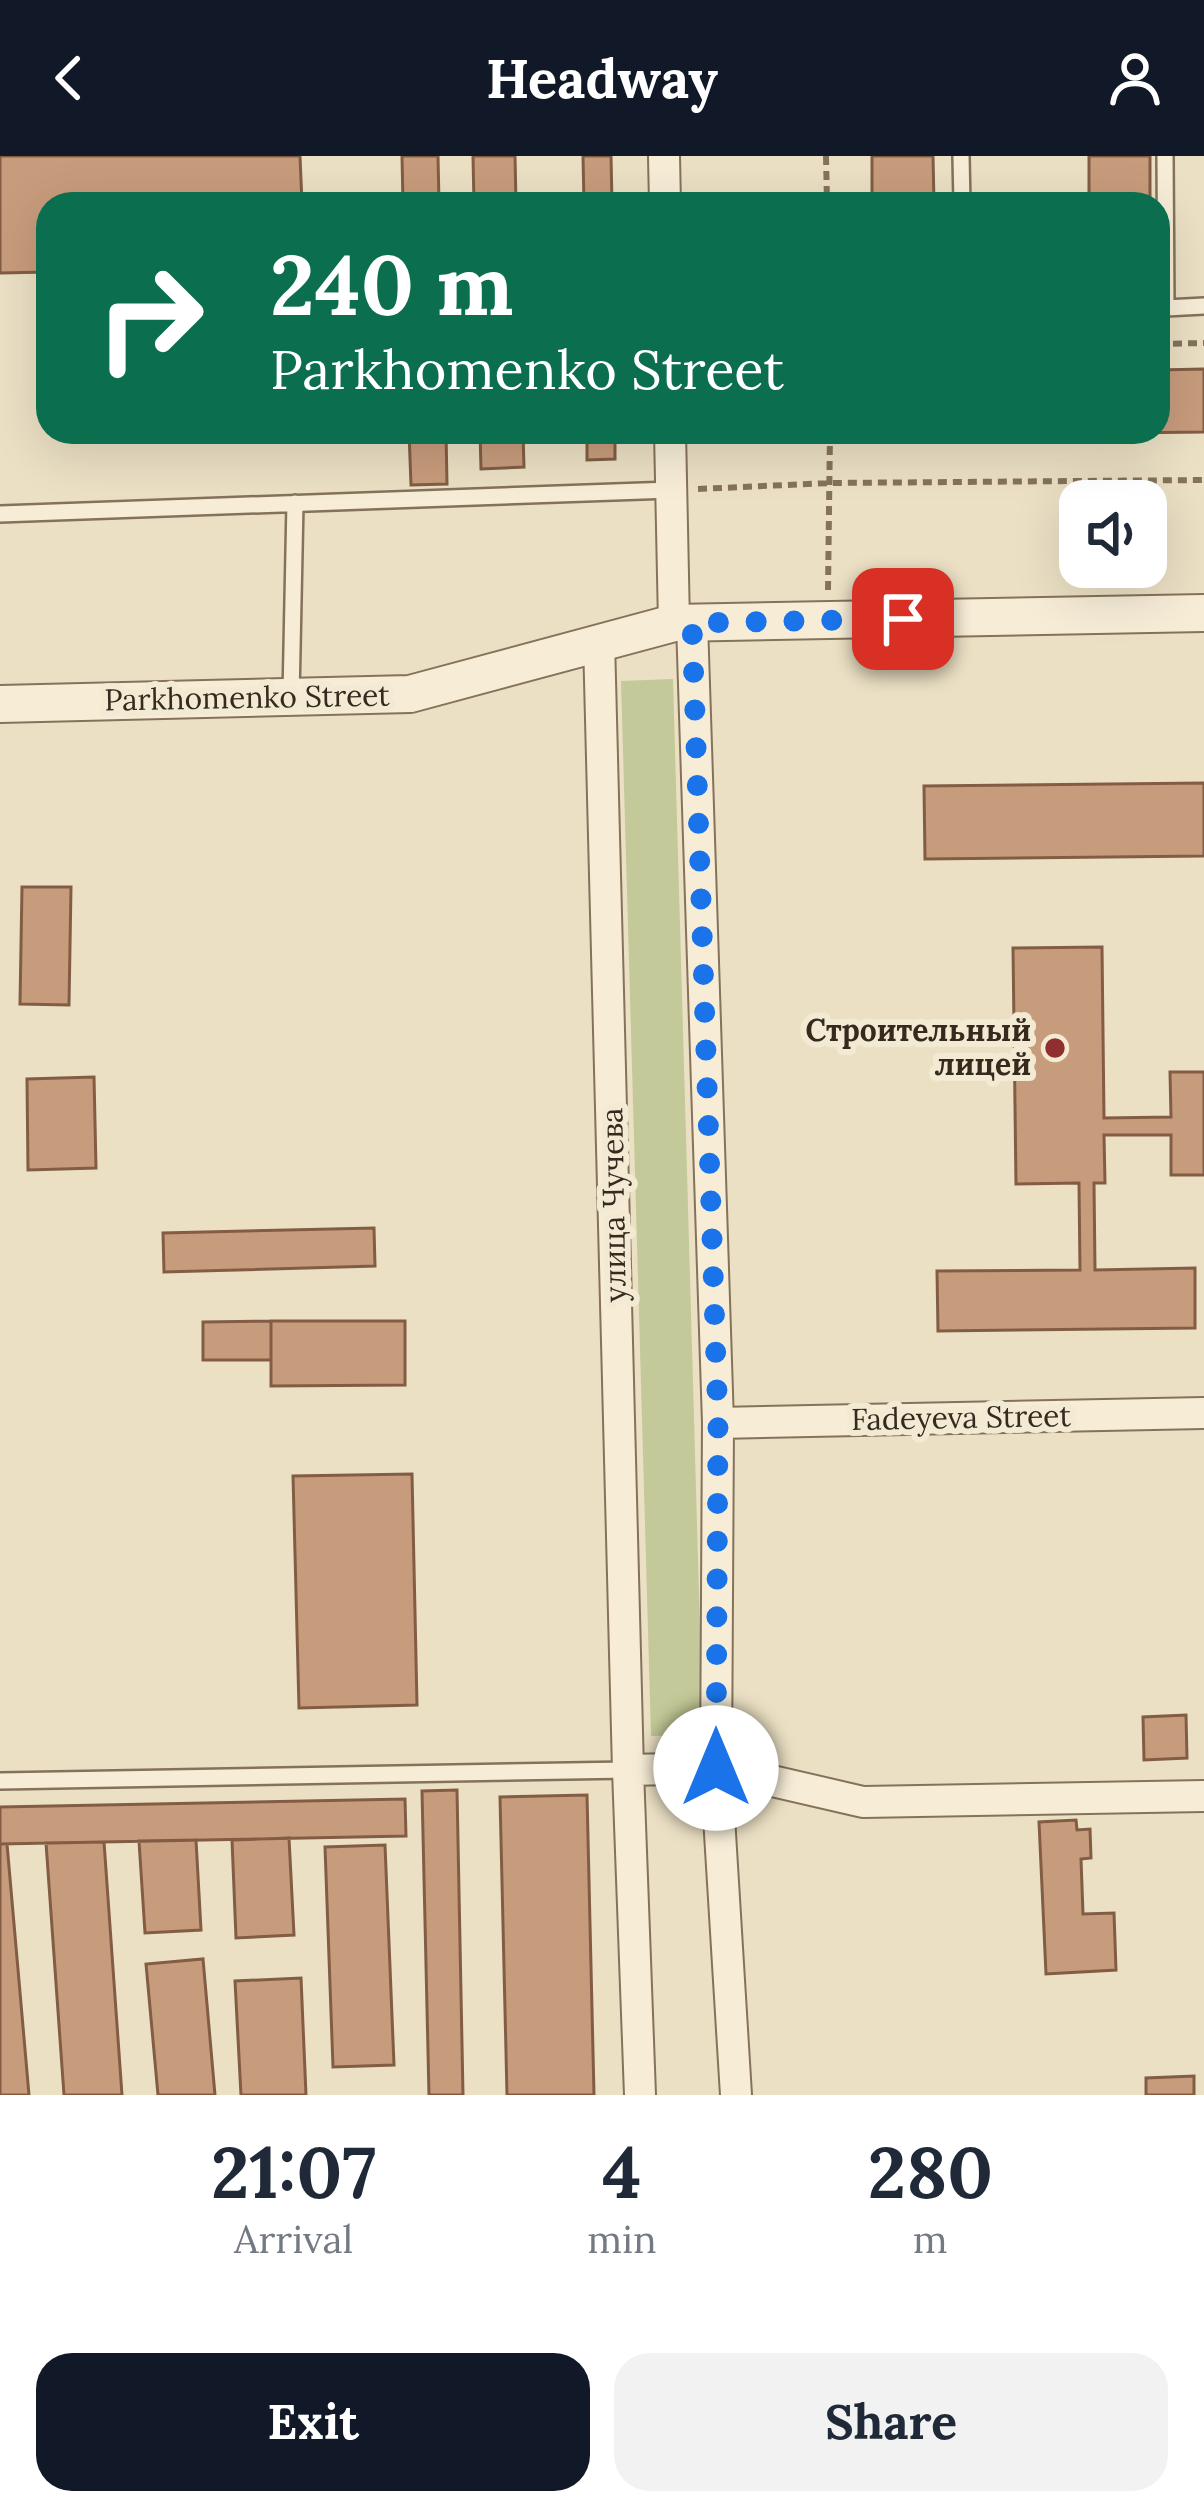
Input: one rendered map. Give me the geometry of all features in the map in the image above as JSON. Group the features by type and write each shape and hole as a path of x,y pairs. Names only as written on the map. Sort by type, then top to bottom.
{"street":[{"path":"664,156 665,192"},
{"path":"670,444 683,623 718,1423 716,1768 736,2095"},
{"name":"Parkhomenko Street","path":"0,704 410,694 599,641 683,623 1204,613"},
{"name":"улица Чучева","path":"599,641 640,2095"},
{"name":"Fadeyeva Street","path":"718,1423 1204,1413"},
{"path":"628,1770 716,1768 863,1802 1204,1796"}],"lane":[{"path":"961,156 962,192"},
{"path":"1164,192 1165,156"},
{"path":"1170,308 1204,307"},
{"path":"0,514 671,490"},
{"path":"291,697 295,503"},
{"path":"0,1780 628,1770"}],"path":[{"path":"826,156 827,192"},
{"path":"1170,344 1204,343"},
{"path":"828,620 830,444"},
{"path":"671,490 830,483 1204,480"}],"green space":[{"path":"673,679 703,1735 651,1736 621,681"}],"building":[{"path":"0,156 300,156 302,192 36,192 36,272 0,273"},
{"path":"402,156 438,156 439,192 403,192"},
{"path":"473,156 515,156 516,192 474,192"},
{"path":"583,156 611,156 612,192 584,192"},
{"path":"872,156 933,156 934,192 872,192"},
{"path":"1089,156 1150,156 1150,192 1089,192"},
{"path":"1204,369 1204,432 1170,432 1170,370"},
{"path":"409,444 446,444 447,484 411,485"},
{"path":"480,444 523,444 524,467 481,469"},
{"path":"587,444 615,444 615,459 587,460"},
{"path":"1204,783 1204,856 925,859 924,786"},
{"path":"22,887 71,887 69,1005 20,1004"},
{"path":"1102,947 1104,1118 1171,1117 1170,1072 1204,1072 1204,1175 1171,1175 1171,1135 1104,1135 1105,1183 1094,1183 1095,1270 1195,1268 1195,1328 938,1331 937,1271 1080,1270 1079,1183 1016,1184 1013,948"},
{"path":"94,1077 96,1168 28,1170 27,1079"},
{"path":"374,1228 375,1266 164,1272 163,1233"},
{"path":"271,1321 271,1360 203,1360 203,1322"},
{"path":"271,1321 405,1321 405,1385 271,1386"},
{"path":"412,1474 417,1705 299,1708 293,1476"},
{"path":"1186,1715 1187,1758 1144,1760 1143,1717"},
{"path":"457,1790 463,2095 429,2095 422,1791"},
{"path":"587,1795 594,2095 507,2095 500,1797"},
{"path":"405,1799 406,1836 0,1844 0,1807"},
{"path":"1076,1820 1077,1830 1090,1829 1091,1858 1081,1859 1083,1914 1114,1913 1116,1970 1046,1974 1039,1822"},
{"path":"289,1838 294,1935 236,1938 232,1840"},
{"path":"196,1840 201,1930 145,1933 139,1841"},
{"path":"104,1842 122,2095 64,2095 46,1843"},
{"path":"0,1844 7,1844 29,2095 0,2095"},
{"path":"385,1845 394,2065 333,2067 325,1847"},
{"path":"203,1959 215,2095 158,2095 146,1964"},
{"path":"301,1978 306,2095 241,2095 235,1981"},
{"path":"1194,2076 1194,2095 1146,2095 1146,2078"}],"place":[{"name":"Строительный лицей","path":"1055,1048"}],"route":[{"path":"716,1768 718,1423 692,623 903,619"}]}
